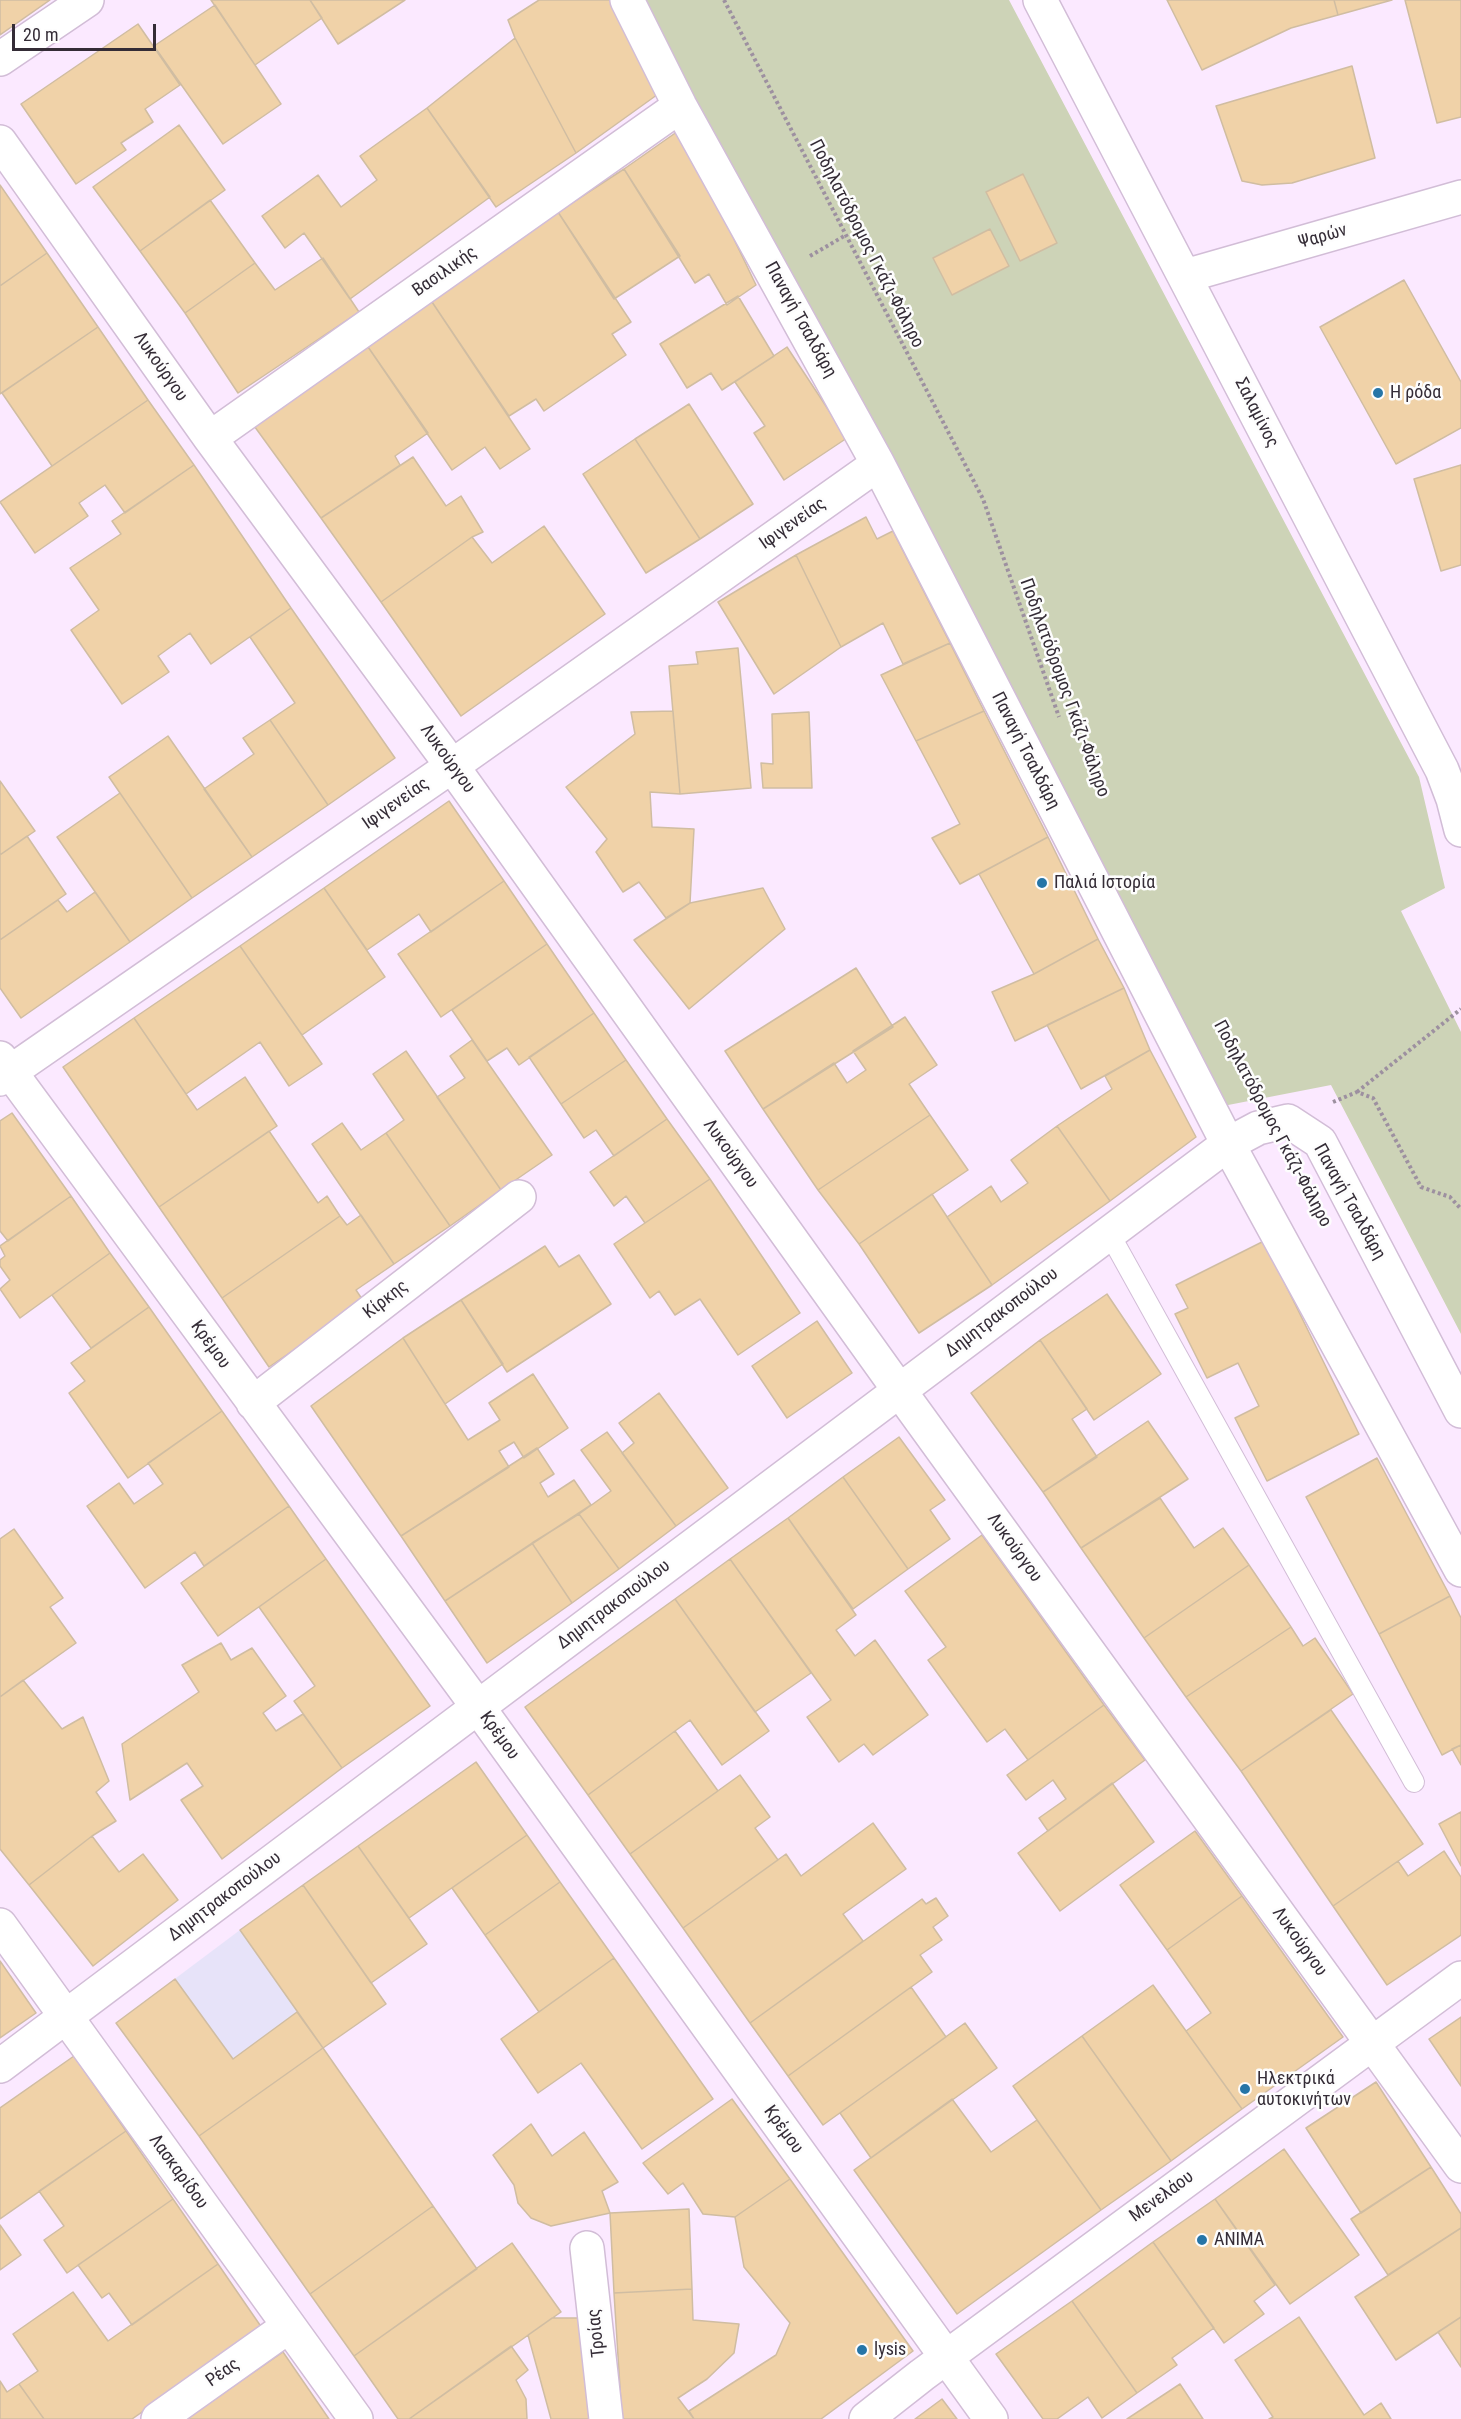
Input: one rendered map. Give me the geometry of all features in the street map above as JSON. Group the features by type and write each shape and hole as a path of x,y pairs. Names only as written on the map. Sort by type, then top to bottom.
{"street":[{"path":"0,59 87,0"},
{"name":"Παναγή Τσαλδάρη","path":"627,0 680,106 878,464 1227,1144 1461,1570"},
{"name":"Σαλαμίνος","path":"1040,0 1442,770 1461,830"},
{"name":"Βασιλικής","path":"210,438 680,106"},
{"name":"Λυκούργου","path":"0,142 210,438 452,766 899,1390 1461,2166"},
{"name":"Ψαρών","path":"1185,276 1461,197"},
{"name":"Ιφιγενείας","path":"3,1069 452,766 878,464"},
{"name":"Κρέμου","path":"3,1069 478,1707 991,2419"},
{"path":"1227,1144 1258,1128 1288,1121"},
{"name":"Παναγή Τσαλδάρη","path":"1288,1121 1320,1142 1461,1411"},
{"name":"Δημητρακοπούλου","path":"0,2066 1227,1144"},
{"name":"Κίρκης","path":"253,1403 519,1197"},
{"name":"Λασκαρίδου","path":"0,1925 356,2419"},
{"name":"Μενελάου","path":"866,2419 946,2356 1461,1978"},
{"name":"Τροίας","path":"587,2248 606,2419"},
{"name":"Ρέας","path":"158,2419 289,2326"}],"lane":[{"path":"1109,1233 1414,1782"}],"path":[{"name":"Ποδηλατόδρομος Γκάζι-Φάληρο","path":"724,0 983,499 1061,725"},
{"path":"1288,1121 1357,1092 1461,1009"},
{"path":"1357,1092 1373,1098 1421,1187 1450,1197 1461,1209"}],"shaded area":[{"path":"240,1930 323,2048 199,2136 116,2023"}],"green space":[{"path":"639,0 1009,0 1419,777 1445,888 1401,911 1461,1032 1461,1334 1331,1085 1223,1106"}],"building":[{"path":"0,0 50,0 0,35"},
{"path":"211,0 310,0 322,18 255,65"},
{"path":"310,0 405,0 338,44"},
{"path":"539,0 613,0 661,92 576,153 515,38 508,20"},
{"path":"1167,0 1334,0 1338,15 1291,28 1202,70"},
{"path":"1334,0 1392,0 1338,15"},
{"path":"1405,0 1461,0 1461,117 1437,123"},
{"path":"215,5 281,104 223,144 154,46"},
{"path":"138,24 180,85 145,109 153,122 121,143 126,150 76,184 21,104"},
{"path":"515,38 576,153 496,207 427,108"},
{"path":"1352,66 1375,158 1292,183 1262,185 1242,181 1216,106"},
{"path":"427,108 490,197 350,299 304,233 285,248 262,216 318,175 341,207 377,180 360,156"},
{"path":"179,125 225,190 140,251 93,187"},
{"path":"681,129 756,285 727,305 709,274 695,283 624,169"},
{"path":"624,169 680,256 614,299 558,212"},
{"path":"1023,174 1057,243 1020,261 986,192"},
{"path":"0,185 47,253 0,286"},
{"path":"210,200 255,263 185,313 140,251"},
{"path":"558,212 631,322 612,334 626,355 544,411 536,399 509,416 430,299"},
{"path":"990,229 1009,266 952,295 933,258"},
{"path":"47,253 98,327 0,394 0,286"},
{"path":"323,258 359,312 238,393 185,313 255,263 275,290"},
{"path":"1404,280 1461,382 1461,428 1396,464 1320,327"},
{"path":"738,296 774,356 722,390 711,373 687,388 660,344"},
{"path":"430,299 530,449 500,469 485,447 452,470 366,344"},
{"path":"98,327 148,400 52,466 2,393"},
{"path":"366,344 428,433 395,456 400,465 321,518 252,423"},
{"path":"787,347 847,438 784,480 754,433 765,426 735,382"},
{"path":"148,400 194,465 125,513 105,485 79,503 88,516 35,553 0,502"},
{"path":"689,404 753,504 700,539 635,439"},
{"path":"635,439 700,539 646,573 583,474"},
{"path":"413,457 446,506 461,496 483,532 472,537 381,602 321,518"},
{"path":"194,465 291,608 211,664 190,633 158,656 169,672 122,704 71,630 99,610 70,568 121,534 112,521"},
{"path":"1461,465 1461,565 1441,571 1414,479"},
{"path":"866,517 877,539 893,531 950,643 903,664 883,623 841,647 796,555"},
{"path":"544,526 605,614 461,716 381,602 472,537 492,563"},
{"path":"796,555 841,647 774,694 718,602"},
{"path":"291,608 395,758 328,805 270,720 295,703 250,637"},
{"path":"950,643 984,711 916,741 881,675"},
{"path":"738,648 751,788 680,794 669,666 698,664 696,652"},
{"path":"673,711 680,794 650,792 652,827 694,829 690,903 666,918 639,882 623,892 596,852 607,839 566,787 635,734 631,712"},
{"path":"984,711 1048,837 960,884 932,838 960,824 916,741"},
{"path":"809,712 812,788 763,788 761,763 773,764 772,714"},
{"path":"270,720 328,805 252,857 204,789 254,754 243,738"},
{"path":"168,736 252,857 192,898 109,777"},
{"path":"0,781 35,831 0,855"},
{"path":"120,793 192,898 130,942 57,837"},
{"path":"449,801 504,881 431,932 419,914 367,950 324,888"},
{"path":"27,836 66,894 0,940 0,855"},
{"path":"1048,837 1098,939 1034,974 979,874"},
{"path":"504,881 547,944 441,1017 398,954"},
{"path":"324,888 385,977 302,1035 240,946"},
{"path":"763,888 785,929 689,1009 634,940 690,903"},
{"path":"95,892 130,942 21,1018 0,988 0,940 58,900 67,912"},
{"path":"1098,939 1124,988 1015,1041 992,992 1034,974"},
{"path":"547,944 594,1013 519,1065 507,1048 487,1061 452,1010"},
{"path":"240,946 322,1064 289,1086 260,1042 186,1094 134,1018"},
{"path":"856,968 893,1027 763,1109 725,1051"},
{"path":"1124,988 1150,1050 1081,1089 1047,1025"},
{"path":"594,1013 626,1060 561,1104 529,1057"},
{"path":"905,1017 937,1065 909,1084 930,1115 818,1190 763,1109 834,1063 847,1083 866,1070 853,1051"},
{"path":"134,1018 197,1110 245,1077 277,1126 159,1207 63,1067"},
{"path":"472,1040 552,1155 501,1190 437,1097 465,1078 450,1056"},
{"path":"1150,1050 1196,1137 1110,1201 1057,1126 1112,1089 1105,1076"},
{"path":"406,1051 501,1190 450,1226 386,1133 404,1120 373,1074"},
{"path":"626,1060 667,1119 614,1156 596,1130 584,1138 561,1104"},
{"path":"12,1113 71,1196 8,1241 0,1231 0,1121"},
{"path":"930,1115 968,1170 859,1244 818,1190"},
{"path":"667,1119 710,1179 645,1223 626,1196 614,1206 590,1172"},
{"path":"342,1123 361,1150 386,1133 450,1226 394,1264 312,1144"},
{"path":"1057,1126 1110,1201 992,1285 947,1217 991,1186 1001,1202 1028,1183 1011,1160"},
{"path":"269,1131 318,1203 327,1196 340,1216 222,1298 159,1207"},
{"path":"710,1179 800,1313 738,1355 700,1299 675,1315 659,1291 650,1298 614,1244"},
{"path":"932,1194 992,1285 919,1333 859,1244"},
{"path":"71,1196 110,1253 20,1318 0,1289 10,1280 0,1266 0,1260 5,1256 0,1246"},
{"path":"361,1215 394,1264 356,1290 364,1302 269,1367 222,1298 340,1216 347,1225"},
{"path":"1264,1241 1359,1434 1267,1481 1235,1418 1259,1406 1238,1363 1207,1378 1175,1314 1188,1308 1176,1285"},
{"path":"545,1246 559,1267 579,1255 611,1304 507,1372 461,1300"},
{"path":"110,1253 149,1307 91,1348 52,1295"},
{"path":"1107,1294 1161,1374 1094,1420 1040,1340"},
{"path":"461,1300 503,1364 445,1404 403,1338"},
{"path":"149,1307 222,1411 128,1478 69,1393 85,1381 71,1363"},
{"path":"817,1321 852,1373 787,1418 752,1366"},
{"path":"403,1338 468,1440 500,1420 489,1403 533,1374 568,1428 524,1458 514,1442 499,1451 509,1467 401,1536 311,1406"},
{"path":"1040,1340 1087,1409 1072,1419 1097,1457 1043,1492 971,1393"},
{"path":"659,1393 728,1488 676,1526 622,1453 634,1443 619,1423"},
{"path":"222,1411 289,1506 204,1566 195,1552 145,1588 87,1506 119,1483 134,1504 163,1484 148,1463"},
{"path":"1148,1421 1188,1479 1081,1548 1043,1492"},
{"path":"607,1432 676,1526 619,1569 579,1514 611,1491 581,1450"},
{"path":"899,1437 945,1500 930,1510 950,1539 908,1569 843,1477"},
{"path":"537,1448 554,1474 540,1483 548,1497 574,1480 591,1505 445,1601 401,1536"},
{"path":"1377,1458 1450,1596 1379,1634 1306,1497"},
{"path":"843,1477 908,1569 853,1609 788,1518"},
{"path":"1160,1498 1194,1548 1223,1528 1249,1565 1144,1638 1081,1548"},
{"path":"289,1506 326,1559 218,1636 181,1583"},
{"path":"579,1514 619,1569 572,1603 532,1543"},
{"path":"788,1518 856,1615 836,1630 855,1656 875,1640 928,1715 873,1755 864,1744 839,1762 807,1717 831,1700 730,1559"},
{"path":"14,1529 63,1598 50,1607 76,1643 0,1697 0,1539"},
{"path":"982,1535 1104,1705 1028,1760 1005,1729 987,1742 928,1660 946,1647 905,1591"},
{"path":"532,1543 572,1603 487,1663 445,1601"},
{"path":"326,1559 430,1706 342,1768 294,1701 315,1686 259,1607"},
{"path":"730,1559 811,1673 755,1712 675,1599"},
{"path":"1249,1565 1291,1627 1186,1697 1144,1638"},
{"path":"1450,1596 1461,1618 1461,1745 1442,1755 1379,1634"},
{"path":"675,1599 769,1731 722,1765 690,1720 588,1795 525,1707"},
{"path":"1291,1627 1303,1646 1315,1638 1353,1694 1241,1771 1186,1697"},
{"path":"221,1643 231,1660 252,1648 286,1696 263,1713 276,1731 303,1714 342,1768 222,1859 181,1800 203,1786 187,1763 130,1800 122,1744 199,1692 182,1665"},
{"path":"23,1680 62,1729 83,1717 109,1781 96,1792 116,1821 92,1836 29,1885 0,1849 0,1697"},
{"path":"1104,1705 1145,1760 1048,1831 1039,1818 1066,1799 1053,1780 1026,1800 1007,1775"},
{"path":"1331,1710 1423,1844 1333,1906 1241,1771"},
{"path":"675,1731 718,1791 630,1854 588,1795"},
{"path":"1461,1745 1461,1765 1452,1749"},
{"path":"476,1762 527,1835 409,1918 358,1846"},
{"path":"740,1775 770,1817 755,1828 778,1860 683,1928 630,1854"},
{"path":"1112,1783 1154,1842 1060,1911 1018,1853"},
{"path":"1461,1812 1461,1866 1439,1824"},
{"path":"873,1823 906,1869 843,1914 863,1941 750,2023 683,1928 786,1854 801,1876"},
{"path":"1195,1831 1242,1896 1167,1950 1120,1885"},
{"path":"527,1835 560,1882 485,1935 452,1888"},
{"path":"92,1836 119,1872 143,1854 178,1900 93,1966 29,1885"},
{"path":"358,1846 427,1944 371,1983 303,1885"},
{"path":"1444,1851 1461,1877 1461,1935 1387,1985 1333,1906 1398,1861 1408,1876"},
{"path":"560,1882 614,1958 539,2012 485,1935"},
{"path":"303,1885 386,2004 323,2048 240,1930"},
{"path":"1242,1896 1343,2037 1242,2109 1186,2031 1211,2013 1167,1950"},
{"path":"936,1898 948,1916 933,1927 942,1940 920,1955 932,1972 788,2076 750,2023 922,1899 926,1904"},
{"path":"614,1958 713,2099 642,2149 581,2063 538,2093 501,2039"},
{"path":"0,1961 36,2013 0,2038"},
{"path":"175,1979 233,2059 297,2012 323,2048 199,2136 116,2023"},
{"path":"1153,1985 1242,2109 1171,2161 1082,2036"},
{"path":"911,1987 946,2037 823,2125 788,2076"},
{"path":"1461,2017 1461,2086 1429,2039"},
{"path":"965,2023 997,2068 871,2158 840,2113"},
{"path":"1082,2036 1171,2161 1101,2210 1013,2086"},
{"path":"323,2048 433,2206 310,2294 199,2136"},
{"path":"74,2056 126,2131 0,2219 0,2108"},
{"path":"1376,2082 1431,2167 1361,2213 1306,2128"},
{"path":"732,2099 790,2179 735,2217 703,2214 683,2183 668,2194 643,2163"},
{"path":"952,2099 991,2152 1037,2120 1101,2210 957,2314 854,2170"},
{"path":"531,2124 552,2156 584,2132 618,2182 602,2191 610,2213 551,2226 531,2218 518,2203 514,2185 493,2155"},
{"path":"126,2131 173,2199 67,2273 44,2240 64,2226 39,2191"},
{"path":"1284,2149 1359,2255 1290,2304 1215,2199"},
{"path":"1431,2167 1461,2214 1461,2228 1388,2275 1351,2219"},
{"path":"790,2179 913,2351 821,2419 694,2419 689,2411 776,2355 790,2323 744,2267 735,2217"},
{"path":"173,2199 218,2264 132,2325 109,2293 102,2298 78,2265"},
{"path":"1215,2199 1275,2285 1254,2301 1264,2314 1224,2343 1153,2242"},
{"path":"433,2206 477,2269 354,2356 310,2294"},
{"path":"689,2209 692,2289 614,2293 610,2213"},
{"path":"0,2225 21,2255 0,2270"},
{"path":"1461,2228 1461,2317 1396,2360 1355,2297"},
{"path":"1153,2242 1214,2328 1172,2358 1177,2365 1137,2393 1072,2301"},
{"path":"512,2243 561,2312 409,2419 398,2419 354,2356"},
{"path":"218,2264 262,2328 132,2419 44,2419 19,2384 38,2371 13,2334 73,2292 108,2341"},
{"path":"692,2289 693,2320 739,2324 734,2353 707,2379 678,2398 694,2419 622,2419 614,2293"},
{"path":"1072,2301 1137,2393 1102,2418 1088,2397 1057,2419 1043,2419 996,2354"},
{"path":"1299,2317 1364,2415 1381,2403 1391,2419 1269,2419 1273,2417 1235,2360"},
{"path":"1461,2317 1461,2367 1438,2332"},
{"path":"552,2318 580,2318 591,2419 551,2419 528,2335"},
{"path":"511,2346 528,2370 516,2380 526,2399 527,2419 409,2419"},
{"path":"283,2352 329,2419 186,2419"},
{"path":"0,2381 7,2392 19,2384 44,2419 0,2419"},
{"path":"1180,2384 1203,2419 1127,2419"},
{"path":"942,2399 957,2419 915,2419"}],"place":[{"name":"Η ρόδα","path":"1378,393"},
{"name":"Παλιά Ιστορία","path":"1042,883"},
{"name":"Ηλεκτρικά αυτοκινήτων","path":"1245,2089"},
{"name":"ΑΝΙΜΑ","path":"1202,2240"},
{"name":"lysis","path":"862,2350"}]}
